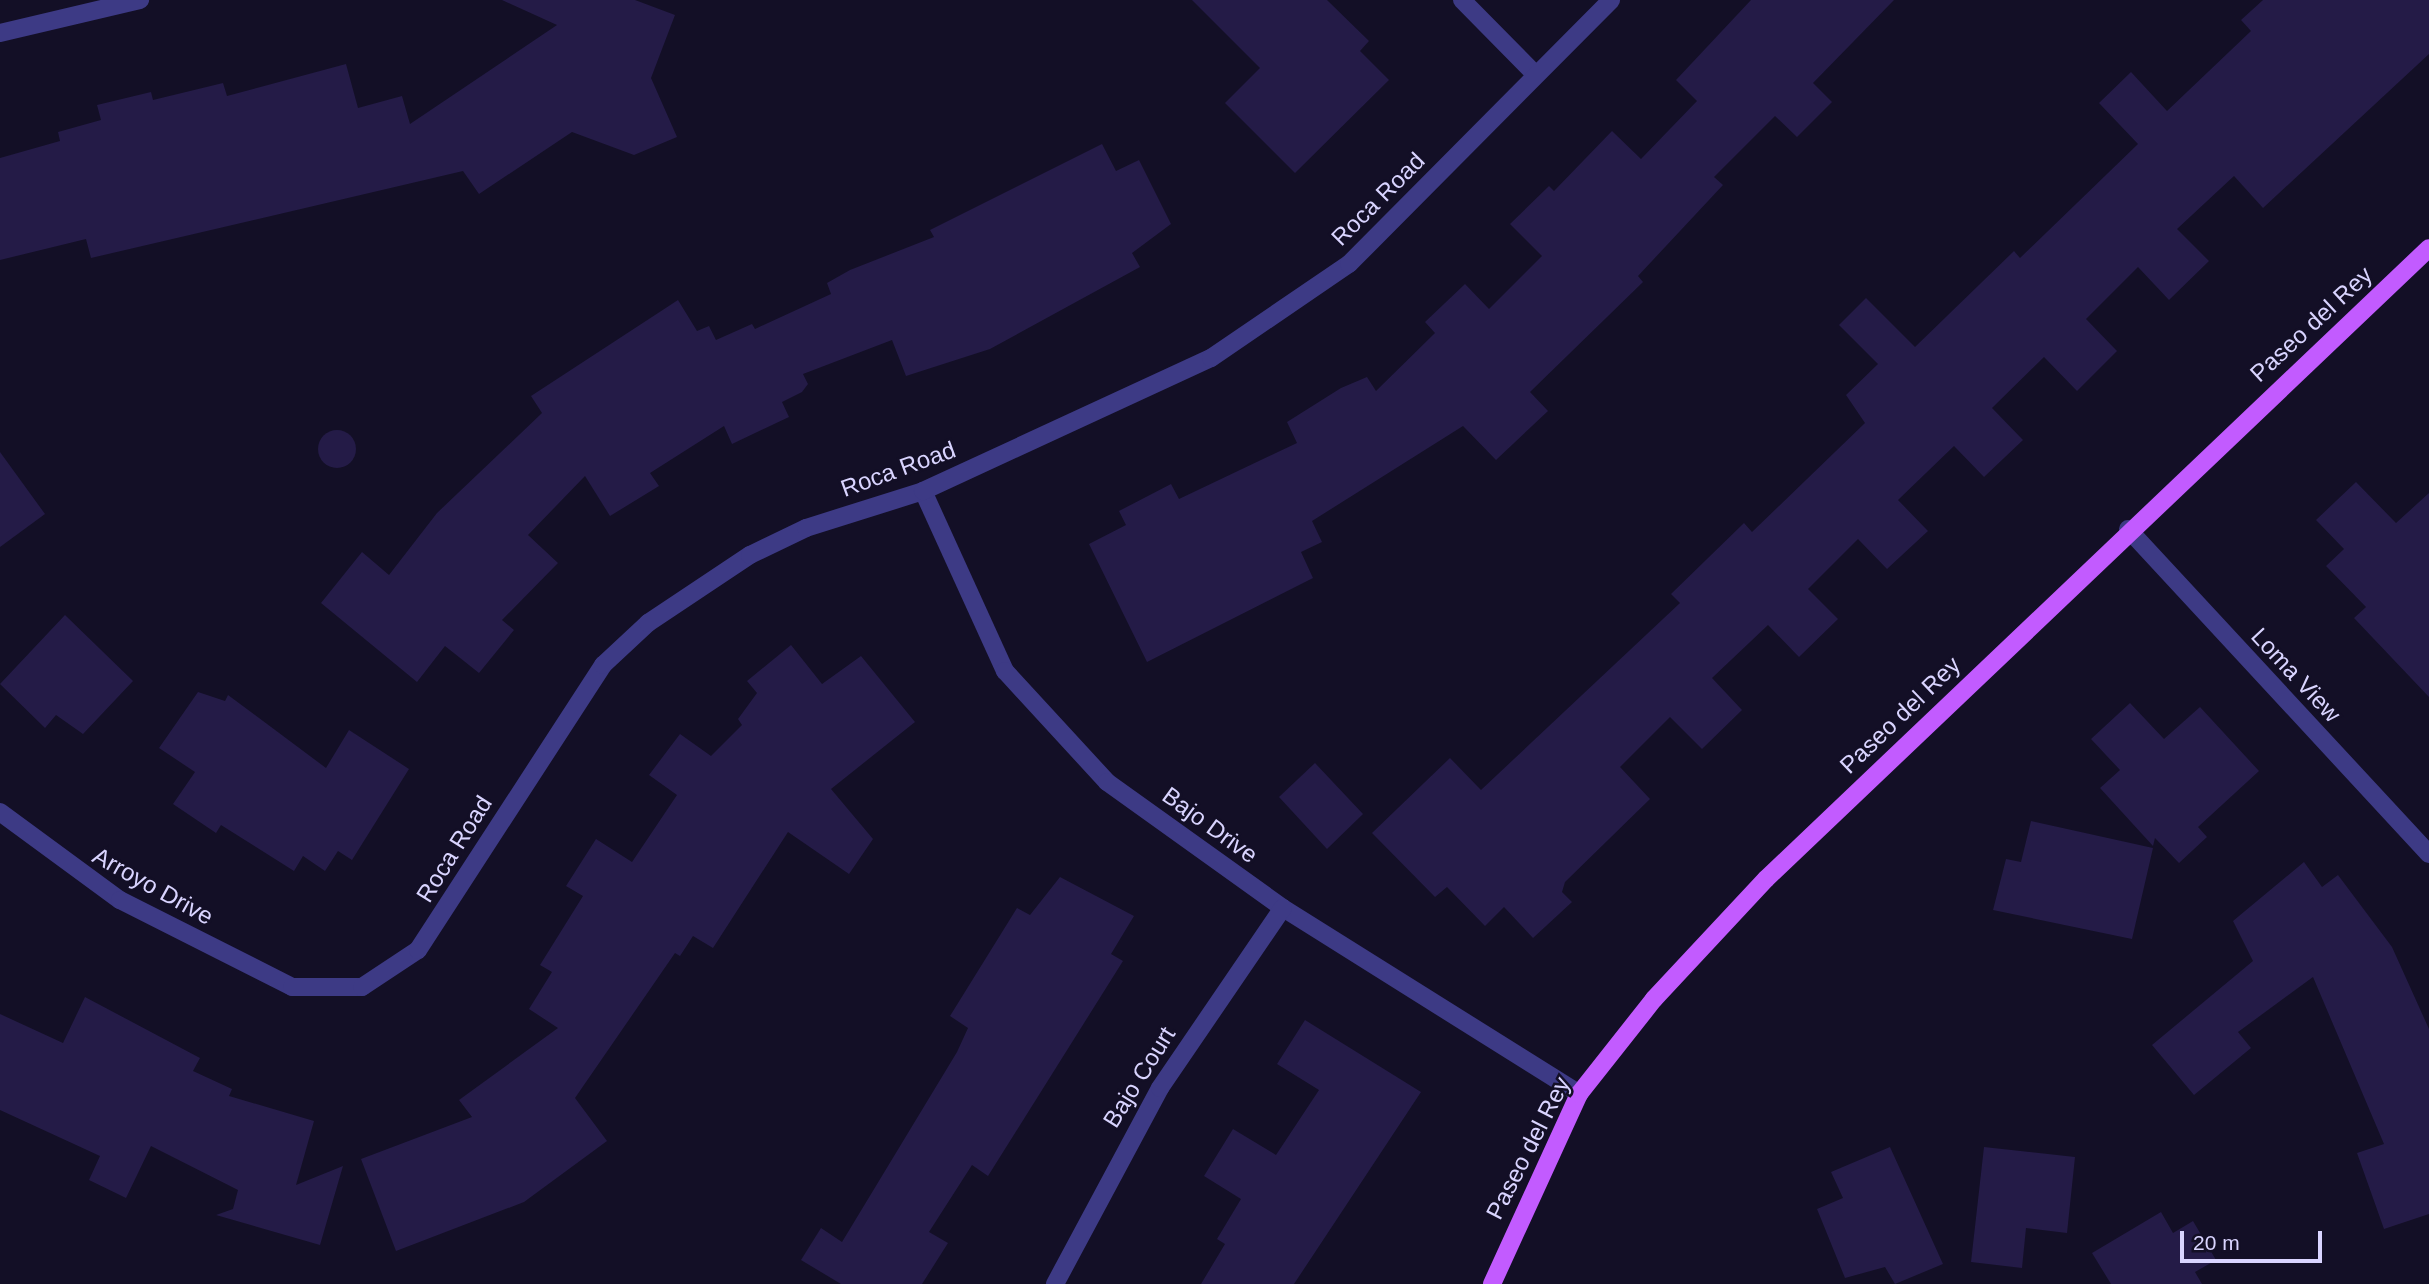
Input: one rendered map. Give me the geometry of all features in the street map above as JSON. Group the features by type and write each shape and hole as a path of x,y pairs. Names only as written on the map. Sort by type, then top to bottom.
{"main road":[{"name":"Paseo del Rey","path":"1492,1284 1579,1094 1654,999 1766,879 2127,529 2429,248"}],"street":[{"path":"0,33 140,0"},
{"path":"1462,0 1535,75"},
{"name":"Roca Road","path":"292,987 362,987 418,950 603,665 648,623 750,555 829,520 923,491 1233,343 1349,264 1611,0"},
{"name":"Bajo Drive","path":"923,491 1005,671 1107,782 1283,908 1579,1094"},
{"name":"Loma View","path":"2127,529 2429,854"},
{"name":"Arroyo Drive","path":"0,812 120,900 292,987"},
{"name":"Bajo Court","path":"1055,1284 1160,1088 1283,908"}],"building":[{"path":"502,0 635,0 675,15 651,78 677,137 634,155 572,132 479,194 463,171 91,258 86,239 0,260 0,158 60,141 58,132 101,120 97,105 151,92 153,100 223,83 227,96 346,64 358,108 402,96 410,124 557,25"},
{"path":"1192,0 1327,0 1369,41 1360,51 1389,80 1295,173 1225,103 1260,68"},
{"path":"1751,0 1894,0 1813,83 1832,102 1797,137 1775,116 1714,177 1723,185 1638,276 1643,282 1530,392 1548,411 1496,460 1463,426 1312,521 1322,542 1301,552 1313,578 1147,662 1089,544 1126,525 1119,511 1171,484 1179,499 1297,443 1287,422 1341,388 1367,377 1376,391 1435,333 1425,322 1465,284 1489,309 1542,256 1510,224 1549,186 1554,191 1612,131 1641,159 1697,101 1676,80"},
{"path":"2263,0 2429,0 2429,54 2263,208 2234,176 2177,229 2209,261 2169,300 2138,267 2086,319 2117,351 2077,391 2044,357 1992,408 2023,440 1984,477 1954,446 1898,500 1928,531 1887,569 1858,539 1808,589 1838,619 1799,657 1768,625 1712,678 1742,710 1702,749 1670,717 1620,767 1650,799 1565,882 1562,892 1572,902 1533,938 1504,907 1485,926 1447,887 1435,897 1372,833 1450,758 1481,790 1680,603 1671,594 1744,523 1752,532 1865,423 1846,395 1878,364 1839,325 1866,298 1915,347 2014,251 2020,258 2138,144 2099,103 2131,72 2167,111 2251,31 2241,20"},
{"path":"1102,144 1116,171 1139,160 1171,224 1132,253 1140,267 990,349 906,376 892,340 803,374 808,384 802,392 782,402 789,417 732,444 724,426 650,473 659,486 610,516 585,476 528,535 558,563 502,620 514,630 479,673 445,646 417,682 321,603 362,552 389,575 437,513 542,413 531,396 678,300 697,331 709,326 716,340 752,324 755,329 831,294 827,283 850,270 934,237 930,230"},
{"path":"337,430 351,435 356,449 351,463 337,468 323,463 318,449 323,435"},
{"path":"0,452 45,514 0,547"},
{"path":"2356,482 2396,523 2429,493 2429,697 2354,618 2366,607 2326,566 2344,549 2316,520"},
{"path":"65,615 133,681 83,734 56,715 45,728 0,684"},
{"path":"791,645 822,684 861,656 915,722 831,789 873,839 849,874 788,832 713,948 693,936 680,956 675,953 575,1098 607,1141 524,1202 396,1251 361,1159 472,1117 459,1100 558,1028 529,1009 552,972 540,965 583,896 566,886 596,839 632,862 677,795 649,775 680,734 711,756 742,725 738,719 757,693 747,681"},
{"path":"198,692 225,701 228,695 326,768 349,730 409,769 352,860 338,851 325,871 303,856 294,871 221,825 216,833 173,804 195,772 159,748"},
{"path":"2130,703 2164,739 2200,707 2259,771 2198,827 2207,837 2179,863 2155,838 2153,846 2100,788 2120,770 2091,739"},
{"path":"1315,763 1363,814 1327,849 1279,797"},
{"path":"2031,821 2153,848 2132,939 1993,910 2006,859 2021,862"},
{"path":"2304,862 2322,887 2338,875 2392,947 2429,1029 2429,1214 2384,1229 2357,1153 2384,1144 2313,977 2238,1032 2251,1048 2194,1095 2152,1045 2253,961 2233,921"},
{"path":"1060,877 1134,916 1111,954 1123,961 988,1176 972,1165 929,1232 948,1243 922,1284 841,1284 801,1260 821,1228 842,1242 957,1052 968,1028 950,1016 1017,908 1030,915"},
{"path":"85,997 200,1058 193,1071 232,1089 229,1096 314,1121 296,1185 343,1166 320,1245 216,1215 233,1209 238,1190 151,1146 126,1198 89,1180 100,1156 0,1110 0,1014 63,1043"},
{"path":"1305,1020 1421,1092 1294,1284 1201,1284 1225,1244 1217,1239 1241,1199 1204,1176 1233,1129 1276,1155 1319,1090 1277,1064"},
{"path":"1890,1147 1943,1264 1895,1284 1885,1267 1845,1278 1817,1209 1843,1198 1831,1172"},
{"path":"1984,1147 2075,1157 2067,1233 2026,1228 2022,1268 1971,1262"},
{"path":"2161,1212 2173,1233 2193,1221 2216,1260 2195,1272 2202,1284 2111,1284 2092,1253"}]}
